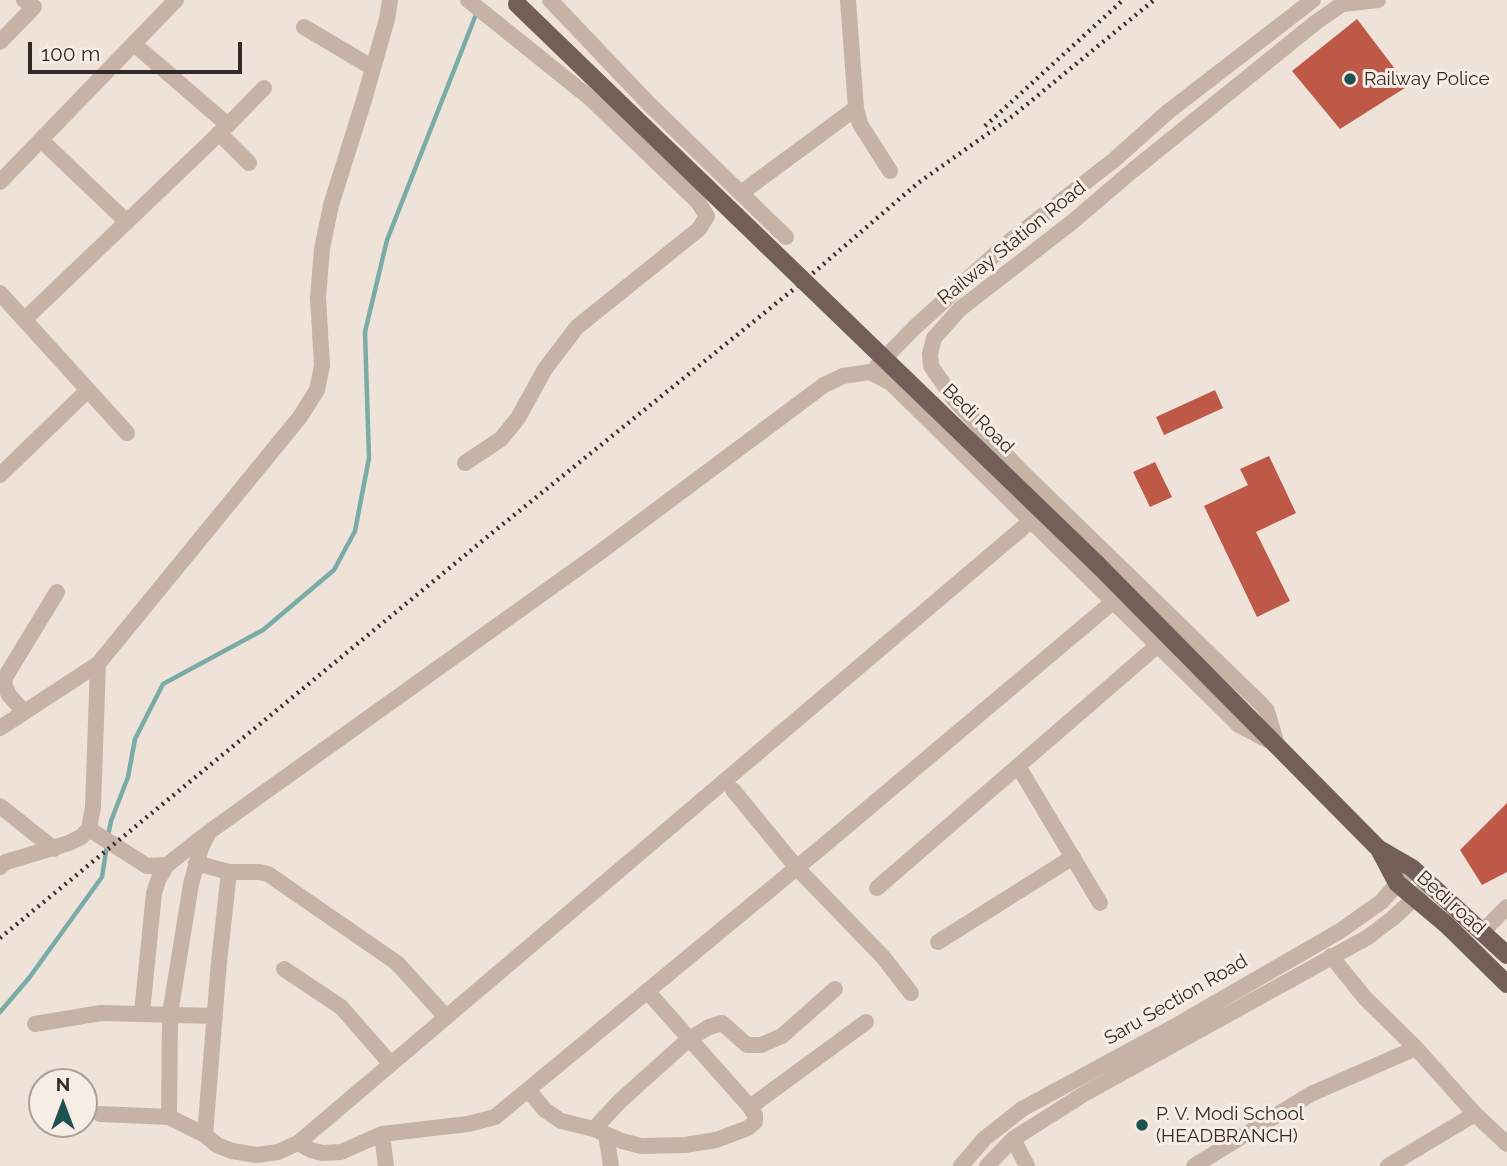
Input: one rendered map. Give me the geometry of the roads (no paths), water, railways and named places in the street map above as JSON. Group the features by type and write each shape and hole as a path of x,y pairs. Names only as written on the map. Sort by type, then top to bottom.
{"main road":[{"name":"Bedi Road","path":"513,0 715,198 934,405 1251,718 1379,849 1412,868 1507,954"},
{"name":"Bedi Road","path":"1379,849 1397,883"},
{"name":"Bedi road","path":"1397,883 1447,925 1507,984"}],"street":[{"path":"0,42 34,7 24,0"},
{"path":"0,182 176,0"},
{"path":"0,727 98,664 300,418 317,390 322,366 318,297 322,249 331,205 373,68 390,0"},
{"path":"465,463 501,439 519,418 545,369 577,327 699,229 707,216 698,202 590,98 468,0"},
{"path":"550,0 649,104 786,237"},
{"path":"848,0 856,108 860,124 890,171"},
{"name":"Railway Station Road","path":"870,372 1011,240 1114,160 1169,111 1314,0"},
{"path":"1345,2 1378,0"},
{"name":"Railway Station Road","path":"1277,745 1267,711 1261,704 1019,469 953,398 931,366 930,354 934,338 960,309 1071,223 1315,23 1345,2"},
{"path":"304,27 373,68"},
{"path":"134,44 224,129 249,163"},
{"path":"24,320 264,88"},
{"path":"741,193 856,108"},
{"path":"41,140 127,222"},
{"path":"0,293 127,433"},
{"path":"142,1013 154,893 167,865 599,552 824,385 843,376 870,372 891,383 1239,725 1277,745"},
{"path":"0,475 88,390"},
{"path":"100,1114 169,1117 205,1135 217,1145 232,1151 257,1155 278,1152 298,1143 1032,520"},
{"path":"24,712 9,695 4,679 57,592"},
{"path":"298,1143 311,1150 331,1153 356,1147 382,1134 468,1124 495,1117 797,868 1114,601"},
{"path":"877,888 1158,645"},
{"path":"2,863 54,849 81,837 89,829 93,807 98,664"},
{"path":"1018,766 1100,903"},
{"path":"733,790 797,868 883,957 911,993"},
{"path":"0,806 54,849"},
{"path":"89,829 147,866 167,865"},
{"path":"169,1117 170,1014 191,884 196,863 209,832"},
{"path":"938,942 1073,857"},
{"path":"196,863 229,872 268,874 397,963 446,1017"},
{"name":"Saru Section Road","path":"961,1166 984,1139 1022,1109 1340,931 1365,915 1412,868"},
{"path":"205,1135 229,872"},
{"name":"Saru Section Road","path":"987,1166 1013,1139 1084,1094 1368,937 1430,884"},
{"path":"1483,931 1507,907"},
{"path":"1331,956 1364,999 1416,1048 1475,1114 1507,1144"},
{"path":"284,969 341,1007 391,1064"},
{"path":"611,1166 606,1134 620,1101 689,1039 722,1023 747,1045 772,1042 782,1037 835,989"},
{"path":"647,991 752,1111 765,1132"},
{"path":"35,1024 101,1013 215,1016"},
{"path":"752,1111 866,1022"},
{"path":"1194,1166 1311,1094 1416,1048"},
{"path":"528,1090 545,1110 561,1121 641,1146 659,1147 716,1140 748,1128 755,1122 752,1111"},
{"path":"1388,1166 1475,1114"},
{"path":"382,1134 386,1166"},
{"path":"606,1134 621,1166"},
{"path":"1013,1139 1027,1166"}],"waterway":[{"path":"108,836 128,777 135,739 163,684 263,630 334,570 355,531 369,458 365,332 387,240 477,12"},
{"path":"0,1012 29,978 102,877 107,845"}],"railway":[{"path":"985,126 1123,0"},
{"path":"0,938 492,533 805,280 918,183 1014,115 1154,0"}],"place":[{"name":"Railway Police","path":"1350,79"},
{"name":"P. V. Modi School (HEADBRANCH)","path":"1142,1125"}]}
